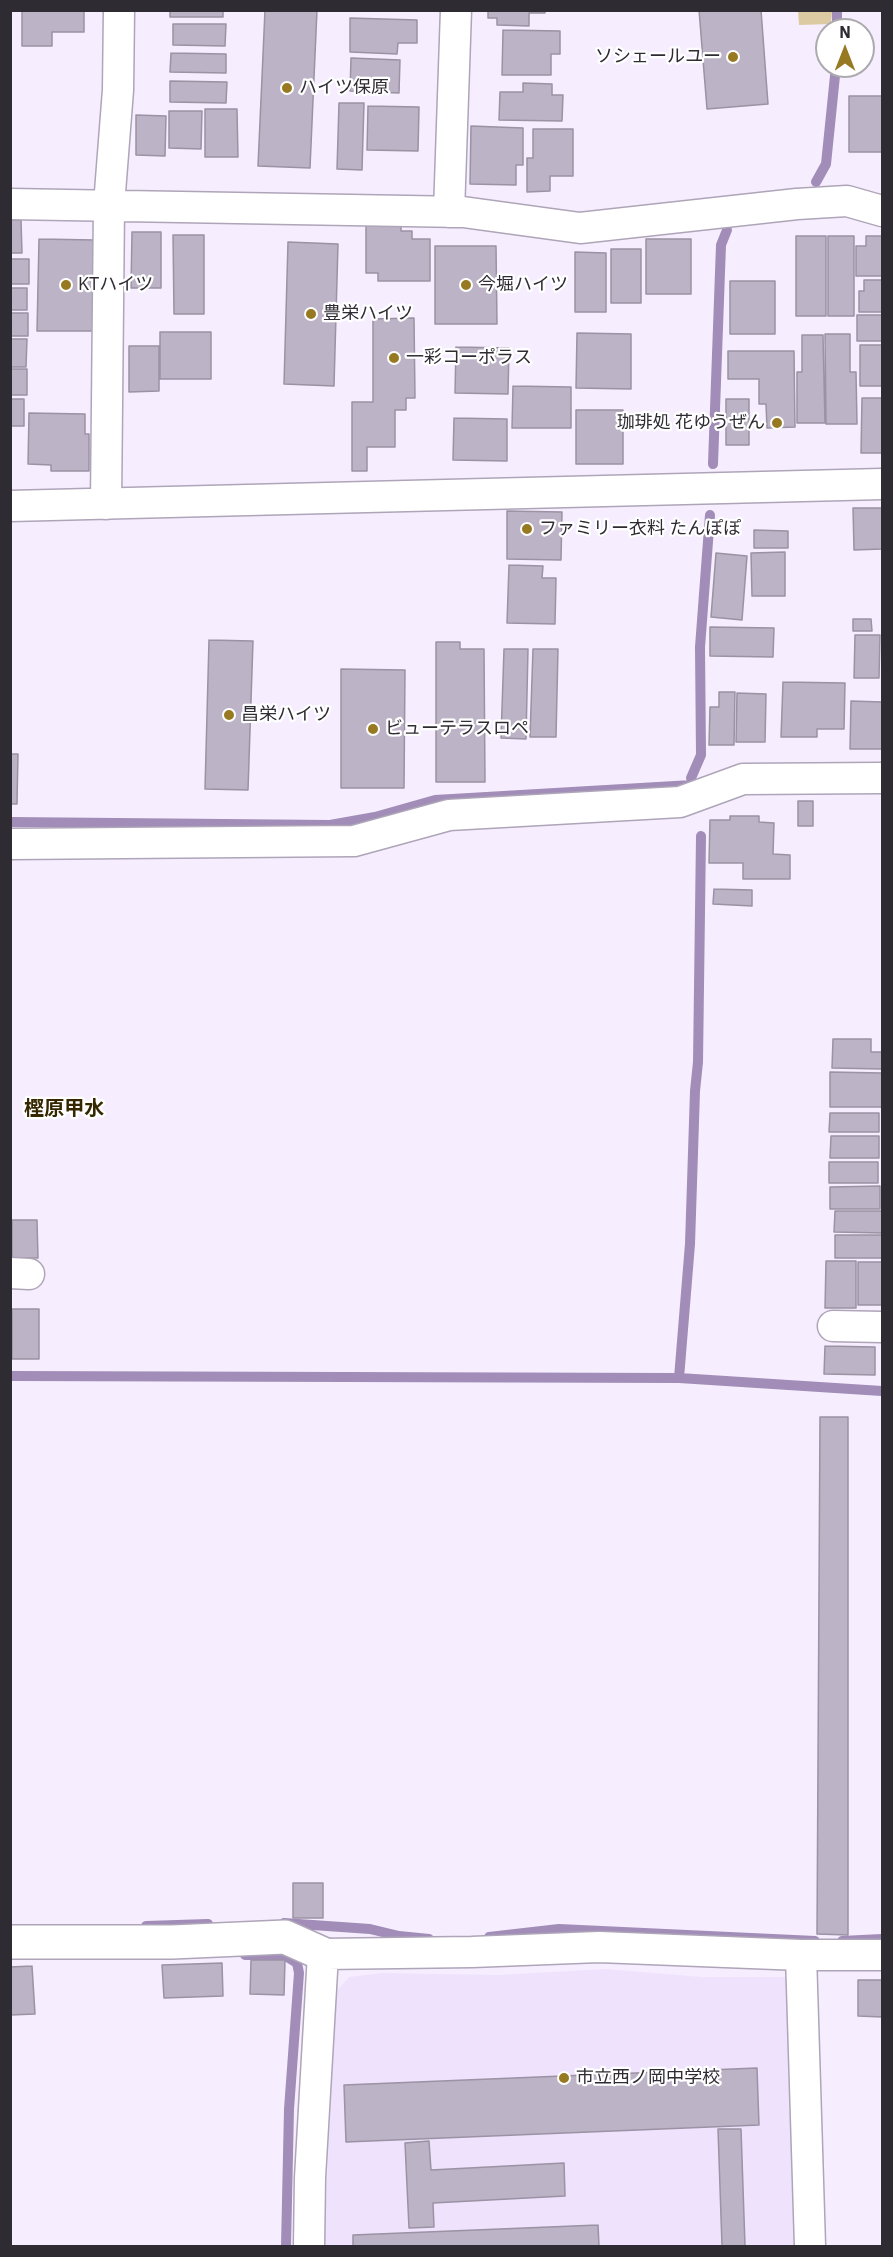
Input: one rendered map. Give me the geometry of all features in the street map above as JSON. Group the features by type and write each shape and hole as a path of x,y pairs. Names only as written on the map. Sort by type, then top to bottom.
{"street":[{"path":"106,504 110,205 118,90 119,10"},
{"path":"449,212 456,10"},
{"path":"10,204 463,212 580,228 797,204 847,201 882,211"},
{"path":"10,506 882,484"},
{"path":"10,844 354,841 449,815 680,802 743,779 882,778"},
{"path":"833,1326 882,1327"},
{"path":"10,1942 172,1942 285,1937 323,1954 599,1947 801,1955 882,1955"},
{"path":"309,2247 310,2178 323,1954"},
{"path":"801,1955 810,2247"}],"shaded area":[{"path":"798,11 832,11 831,18 815,18 815,24 799,25"},
{"name":"市立西ノ岡中学校","path":"606,1969 702,1977 796,1977 801,2246 324,2246 336,1992 349,1977 382,1973 499,1975"}],"building":[{"path":"22,10 84,10 84,32 52,32 52,46 22,46"},
{"path":"170,10 223,10 223,17 170,17"},
{"name":"ハイツ保原","path":"265,10 317,10 310,168 258,166"},
{"path":"488,10 545,10 545,13 529,13 529,26 497,25 497,18 488,18"},
{"name":"ソシェールユー","path":"699,10 761,10 768,104 707,109"},
{"path":"350,18 417,20 417,43 398,43 397,54 350,52"},
{"path":"173,24 226,24 225,46 173,45"},
{"path":"503,30 560,31 560,54 551,54 551,75 502,75"},
{"path":"171,53 226,54 226,73 170,72"},
{"path":"351,58 400,60 399,93 350,91"},
{"path":"170,81 227,82 226,103 170,102"},
{"path":"523,83 552,84 552,95 563,95 562,121 499,120 500,92 523,92"},
{"path":"849,96 882,96 882,152 849,152"},
{"path":"339,103 364,103 362,170 337,169"},
{"path":"368,106 419,107 418,151 367,150"},
{"path":"205,109 237,109 238,157 205,157"},
{"path":"169,111 202,111 201,149 169,148"},
{"path":"136,115 166,116 165,156 136,155"},
{"path":"471,126 523,128 523,165 516,165 516,185 470,184"},
{"path":"533,129 573,129 573,176 550,176 550,191 527,192 527,158 533,158"},
{"path":"10,220 21,220 22,253 10,253"},
{"path":"366,225 401,226 401,231 412,231 412,239 430,239 430,281 378,281 378,273 366,273"},
{"path":"132,232 161,232 161,288 131,288"},
{"path":"173,235 204,235 204,314 174,314"},
{"path":"796,236 826,236 826,316 796,316"},
{"path":"828,236 854,236 854,316 828,316"},
{"path":"866,236 882,236 882,276 856,276 856,246 866,246"},
{"name":"KTハイツ","path":"39,239 95,240 93,331 37,331"},
{"path":"646,239 691,239 691,294 646,294"},
{"name":"豊栄ハイツ","path":"288,242 338,244 334,386 284,384"},
{"name":"今堀ハイツ","path":"435,246 496,246 497,324 435,324"},
{"path":"611,249 641,249 641,303 611,303"},
{"path":"575,252 606,253 606,312 575,312"},
{"path":"10,259 29,259 29,284 10,284"},
{"path":"864,280 882,280 882,312 859,312 859,291 864,291"},
{"path":"730,281 775,281 775,334 730,334"},
{"path":"10,288 27,288 27,310 10,310"},
{"path":"10,313 28,313 28,336 10,336"},
{"path":"857,315 882,315 882,341 857,341"},
{"name":"一彩コーポラス","path":"414,318 415,398 406,398 406,410 395,410 395,447 367,447 367,471 352,471 352,402 373,402 373,319"},
{"path":"160,332 211,332 211,379 160,379"},
{"path":"577,333 631,334 631,389 576,388"},
{"path":"825,334 850,334 850,372 856,372 857,424 826,424"},
{"path":"802,335 823,335 825,423 797,423 797,372 802,372"},
{"path":"10,339 27,339 26,367 10,367"},
{"path":"860,345 882,345 882,386 860,386"},
{"path":"129,346 159,346 159,391 129,392"},
{"path":"456,347 509,348 508,394 455,393"},
{"path":"728,351 794,351 795,427 767,428 766,404 759,404 759,379 728,379"},
{"path":"10,369 27,369 27,395 10,395"},
{"path":"513,386 571,387 571,428 512,428"},
{"path":"862,398 882,398 882,453 861,453"},
{"path":"10,399 24,399 24,426 10,426"},
{"path":"726,399 749,399 749,445 726,445"},
{"path":"576,410 623,410 623,464 576,464"},
{"path":"29,413 85,414 85,434 89,434 89,471 51,471 51,465 28,464"},
{"path":"454,418 507,419 507,461 453,460"},
{"path":"853,508 882,508 882,549 854,550"},
{"path":"507,511 562,512 561,560 507,559"},
{"path":"754,530 788,531 788,548 754,548"},
{"path":"785,552 785,596 752,596 751,553"},
{"path":"716,553 747,556 742,620 711,617"},
{"path":"509,565 543,566 542,578 556,578 555,624 507,623"},
{"path":"853,619 871,619 872,631 853,631"},
{"path":"710,627 774,628 773,657 710,656"},
{"path":"855,635 880,635 879,678 854,678"},
{"name":"昌栄ハイツ","path":"209,640 253,641 248,790 205,789"},
{"path":"436,642 460,642 460,649 484,649 485,782 436,782"},
{"path":"504,649 528,649 526,739 501,738"},
{"path":"533,649 558,649 556,737 530,737"},
{"name":"ビューテラスロペ","path":"341,669 405,670 404,788 341,788"},
{"path":"783,682 845,683 844,729 817,729 817,737 781,737"},
{"path":"719,692 735,692 734,745 709,745 710,707 719,707"},
{"path":"737,693 766,694 765,742 736,742"},
{"path":"851,701 882,702 882,749 850,749"},
{"path":"10,754 18,754 17,804 10,804"},
{"path":"798,801 813,801 813,826 798,826"},
{"path":"730,816 759,816 759,822 774,823 773,854 790,855 790,879 743,879 743,863 709,863 710,820 730,820"},
{"path":"714,889 752,890 752,906 713,904"},
{"path":"833,1039 871,1039 871,1052 882,1052 882,1069 832,1068"},
{"path":"830,1072 882,1073 882,1107 830,1107"},
{"path":"830,1113 879,1113 879,1132 829,1132"},
{"path":"831,1136 879,1136 879,1158 830,1158"},
{"path":"829,1162 878,1162 878,1183 829,1183"},
{"path":"880,1186 880,1209 830,1209 830,1187"},
{"path":"835,1211 882,1211 882,1233 834,1232"},
{"path":"12,1220 37,1220 38,1258 12,1258"},
{"path":"835,1235 882,1235 882,1258 835,1258"},
{"path":"826,1261 856,1261 856,1308 825,1308"},
{"path":"858,1262 882,1262 882,1305 858,1305"},
{"path":"12,1309 39,1309 39,1359 12,1359"},
{"path":"825,1346 875,1347 875,1375 824,1374"},
{"path":"820,1417 848,1417 848,1935 817,1934"},
{"path":"293,1883 323,1883 323,1918 293,1918"},
{"path":"251,1960 285,1960 284,1995 250,1994"},
{"path":"222,1963 223,1996 164,1998 162,1965"},
{"path":"32,1966 35,2014 10,2015 10,1967"},
{"path":"858,1980 882,1980 882,2017 858,2016"},
{"path":"757,2068 759,2125 346,2142 344,2085"},
{"path":"718,2129 741,2129 745,2246 722,2246"},
{"path":"429,2141 431,2170 564,2163 565,2196 433,2203 434,2227 409,2228 405,2143"},
{"path":"598,2225 599,2246 353,2246 353,2235"}],"waterway":[{"path":"837,10 837,18"},
{"path":"816,182 826,164 835,78"},
{"path":"713,464 721,245 727,230"},
{"path":"691,778 701,755 700,647 710,515"},
{"path":"10,822 330,825 375,817 435,800 692,785"},
{"path":"679,1378 690,1244 698,1062 701,836"},
{"path":"10,1376 679,1378 882,1391"},
{"path":"284,1923 370,1929 399,1936 429,1939"},
{"path":"146,1926 208,1924"},
{"path":"489,1937 559,1929 815,1941"},
{"path":"842,1941 882,1939"},
{"path":"245,1955 284,1955 297,1963 299,1973 289,2109 286,2246"}],"place":[{"name":"ソシェールユー","path":"733,57"},
{"name":"ハイツ保原","path":"287,88"},
{"name":"KTハイツ","path":"66,285"},
{"name":"今堀ハイツ","path":"466,285"},
{"name":"豊栄ハイツ","path":"311,314"},
{"name":"一彩コーポラス","path":"394,358"},
{"name":"珈琲処 花ゆうぜん","path":"777,423"},
{"name":"ファミリー衣料 たんぽぽ","path":"527,529"},
{"name":"昌栄ハイツ","path":"229,715"},
{"name":"ビューテラスロペ","path":"373,729"},
{"name":"市立西ノ岡中学校","path":"564,2078"}],"district":[{"name":"樫原甲水","path":"64,1109"}]}
